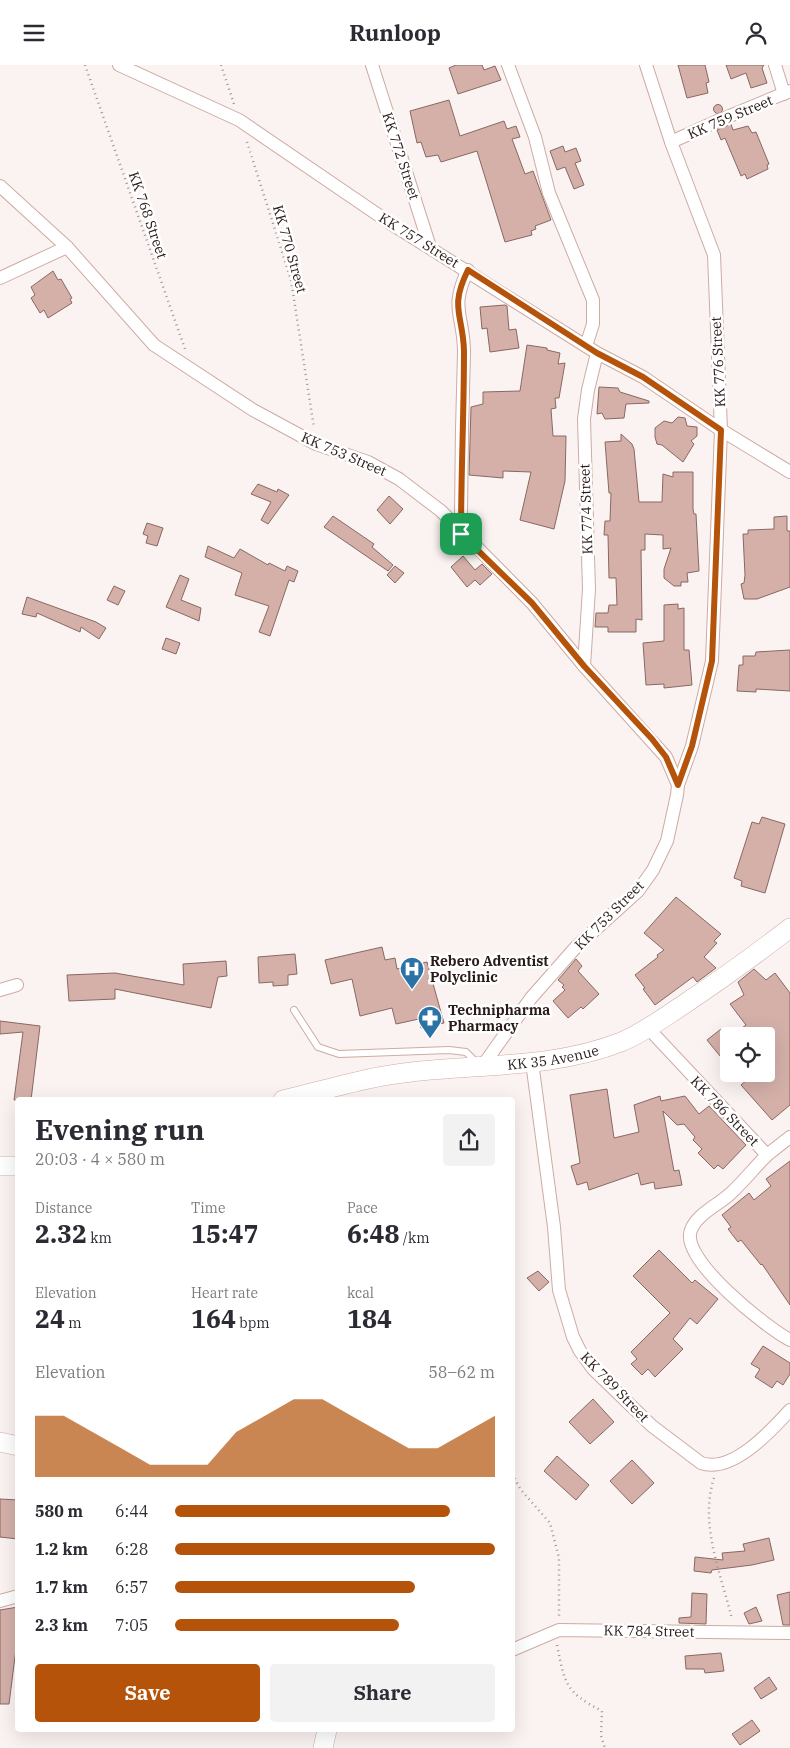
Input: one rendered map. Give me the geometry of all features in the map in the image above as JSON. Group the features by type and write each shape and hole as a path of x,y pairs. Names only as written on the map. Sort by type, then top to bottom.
{"main road":[{"name":"KK 35 Avenue","path":"295,1097 372,1078 410,1072 481,1068 532,1062 591,1051 622,1042 648,1028 732,973 790,928"},
{"path":"0,1166 15,1166"},
{"path":"0,1442 15,1445"},
{"path":"323,1748 327,1732"}],"street":[{"name":"KK 757 Street","path":"119,65 239,120 393,225 468,270 597,353 643,377 721,430 790,472"},
{"name":"KK 772 Street","path":"372,65 430,247"},
{"path":"508,65 536,137 549,193 593,300 593,324 586,346"},
{"name":"KK 776 Street","path":"646,65 671,143 714,255 721,430 712,661 692,746 678,785"},
{"path":"775,65 787,93"},
{"name":"KK 759 Street","path":"671,143 720,120 787,93"},
{"name":"KK 753 Street","path":"0,186 67,247 154,345 253,410 316,444 368,462 399,479 441,511 461,534 532,603 584,666 652,739 666,757 678,785 667,841 653,869 638,891 576,947 531,998 481,1068"},
{"path":"0,278 67,247"},
{"path":"461,534 464,349 457,295 468,270"},
{"name":"KK 774 Street","path":"584,666 588,628 589,589 584,419 588,390 597,353"},
{"path":"0,990 17,985"},
{"name":"KK 786 Street","path":"648,1028 767,1155 730,1194 696,1222 690,1231 690,1239 694,1252 707,1270 732,1295 790,1340"},
{"name":"KK 789 Street","path":"532,1062 554,1227 559,1290 573,1337 593,1369 652,1426 701,1463 710,1466 718,1465"},
{"path":"767,1155 790,1137"},
{"path":"718,1465 724,1464 750,1448 770,1432 790,1410"},
{"path":"0,1601 15,1597"},
{"name":"KK 784 Street","path":"515,1649 559,1630 790,1633"}],"lane":[{"path":"294,1010 318,1047 339,1054 449,1050 466,1052 481,1068"}],"path":[{"name":"KK 768 Street","path":"85,65 192,371"},
{"name":"KK 770 Street","path":"221,65 291,280 316,444"},
{"path":"718,1465 711,1487 709,1523 717,1566 735,1632"},
{"path":"515,1480 520,1490 550,1523 559,1558 559,1630 557,1644 565,1683 579,1699 602,1711 600,1736 605,1748"}],"building":[{"path":"456,65 482,65 484,70 495,66 501,80 458,94 449,68"},
{"path":"678,65 705,65 709,82 706,83 708,93 687,98"},
{"path":"726,65 764,65 762,68 767,83 751,88 746,73 731,79"},
{"path":"449,100 460,136 504,121 507,129 516,126 520,137 512,139 525,174 533,171 551,220 535,226 536,229 531,231 532,235 505,242 477,151 441,162 438,155 426,157 421,142 417,143 410,111"},
{"path":"718,105 722,109 718,113 714,109"},
{"path":"731,124 733,130 748,126 752,133 756,132 769,164 767,165 768,169 747,179 745,174 741,176 725,138 721,140 717,130"},
{"path":"563,146 565,152 576,148 581,161 575,163 584,185 574,189 565,167 557,170 550,151"},
{"path":"53,271 58,280 61,279 72,298 70,299 72,303 48,318 44,310 40,313 31,298 35,295 31,287"},
{"path":"507,306 509,330 516,329 519,348 490,352 487,328 482,329 480,307"},
{"path":"527,345 547,348 547,350 560,353 558,364 565,363 559,398 555,398 556,408 551,409 553,436 566,436 565,481 554,529 520,520 531,472 503,471 503,478 469,475 471,407 483,404 483,392 520,391"},
{"path":"599,387 618,388 620,392 649,401 649,403 626,404 624,418 605,419 602,413 597,414"},
{"path":"678,417 685,418 687,426 697,427 697,436 691,441 694,444 683,462 662,445 657,444 655,437 655,428 664,421 672,423"},
{"path":"621,434 632,444 634,449 639,502 662,502 663,474 673,477 673,472 693,472 693,509 694,514 696,514 699,571 687,573 688,582 681,582 681,586 674,586 664,578 664,569 671,548 663,549 663,535 645,534 645,550 641,550 642,620 636,619 636,632 608,632 608,627 595,627 596,613 608,613 609,605 617,605 616,578 609,578 608,535 604,535 605,521 610,521 611,493 609,493 605,442 621,441"},
{"path":"258,484 277,492 278,489 289,495 268,524 261,520 271,502 251,494"},
{"path":"389,496 403,509 390,524 377,510"},
{"path":"333,516 374,544 372,547 393,565 388,571 324,527"},
{"path":"787,516 787,531 790,531 790,587 757,599 744,599 741,584 744,583 745,575 743,534 748,534 748,530 774,529 774,517"},
{"path":"147,523 163,528 157,546 146,543 148,536 143,534"},
{"path":"208,546 234,558 240,549 268,565 269,563 285,571 287,566 298,571 294,582 289,580 270,636 259,632 269,606 235,595 242,573 205,557"},
{"path":"463,556 475,570 482,564 492,574 480,585 475,580 467,587 451,567"},
{"path":"395,566 404,573 395,583 387,575"},
{"path":"180,575 189,579 181,600 201,608 199,621 166,607"},
{"path":"114,586 125,591 118,605 107,600"},
{"path":"27,597 96,622 106,628 99,639 81,627 80,632 37,613 36,617 22,614"},
{"path":"678,604 678,609 684,608 684,650 689,650 692,685 664,688 664,684 646,685 643,643 664,641 664,605"},
{"path":"166,638 180,643 176,654 162,649"},
{"path":"790,650 790,691 756,689 756,692 737,691 739,665 743,665 743,656 755,656 756,652"},
{"path":"762,817 785,824 765,893 741,886 742,881 734,878 752,822 759,824"},
{"path":"676,897 721,934 714,941 717,943 704,957 716,968 697,982 693,977 655,1005 635,975 664,950 644,933"},
{"path":"382,947 385,960 395,958 397,969 427,962 444,1023 421,1028 419,1019 396,1024 392,1008 360,1016 352,979 331,984 325,960"},
{"path":"295,954 297,974 288,975 288,985 273,986 273,982 259,983 258,957"},
{"path":"576,959 582,966 578,971 599,994 583,1009 581,1007 568,1018 553,1001 565,990 562,987 564,985 558,980"},
{"path":"226,961 227,976 218,977 211,1008 115,989 115,999 69,1001 67,975 115,973 184,985 183,964"},
{"path":"754,969 766,980 775,973 790,993 790,1105 772,1120 741,1085 745,1082 775,1082 775,1027 743,1027 746,1025 730,1004 744,995 738,982"},
{"path":"0,1021 40,1026 31,1097 15,1097 14,1100 23,1032 0,1034"},
{"path":"720,1030 720,1056 707,1040"},
{"path":"607,1089 614,1138 639,1132 634,1105 660,1096 661,1101 685,1096 699,1114 709,1106 746,1145 723,1169 718,1165 714,1169 698,1153 702,1149 693,1140 695,1137 684,1124 677,1125 663,1111 674,1171 679,1170 682,1185 655,1189 654,1182 641,1185 638,1173 589,1190 587,1182 577,1185 571,1166 580,1163 570,1095"},
{"path":"790,1161 790,1305 762,1264 741,1240 738,1242 728,1229 731,1227 722,1215 749,1193 754,1200 771,1186 766,1179"},
{"path":"659,1250 692,1283 695,1280 718,1299 697,1324 690,1318 673,1339 683,1349 655,1377 648,1369 642,1375 631,1364 637,1359 631,1352 670,1313 633,1276"},
{"path":"538,1271 549,1282 539,1291 527,1278"},
{"path":"763,1346 790,1363 790,1374 783,1385 777,1381 772,1388 755,1377 760,1369 751,1364"},
{"path":"593,1399 614,1422 590,1444 569,1422"},
{"path":"557,1456 589,1485 576,1500 544,1471"},
{"path":"632,1460 654,1483 632,1504 610,1481"},
{"path":"0,1499 15,1500 15,1539 0,1537"},
{"path":"769,1538 774,1560 712,1570 711,1573 694,1571 695,1557 723,1560 722,1553 745,1551 743,1544"},
{"path":"790,1592 790,1625 783,1625 777,1595"},
{"path":"692,1593 707,1594 706,1624 679,1623 679,1618 691,1617"},
{"path":"756,1607 762,1621 749,1624 744,1613"},
{"path":"15,1608 15,1657 9,1704 0,1704 0,1610"},
{"path":"721,1653 724,1671 705,1673 704,1669 686,1669 685,1656"},
{"path":"769,1677 777,1689 761,1699 754,1688"},
{"path":"752,1720 760,1731 740,1745 732,1734"}],"place":[{"name":"Rebero Adventist Polyclinic","path":"412,990"},
{"name":"Technipharma Pharmacy","path":"430,1039"}],"route":[{"path":"468,270 597,353 643,377 721,430 712,661 692,746 678,785 666,757 652,739 584,666 532,603 461,534 464,349 457,295 468,270"}]}
